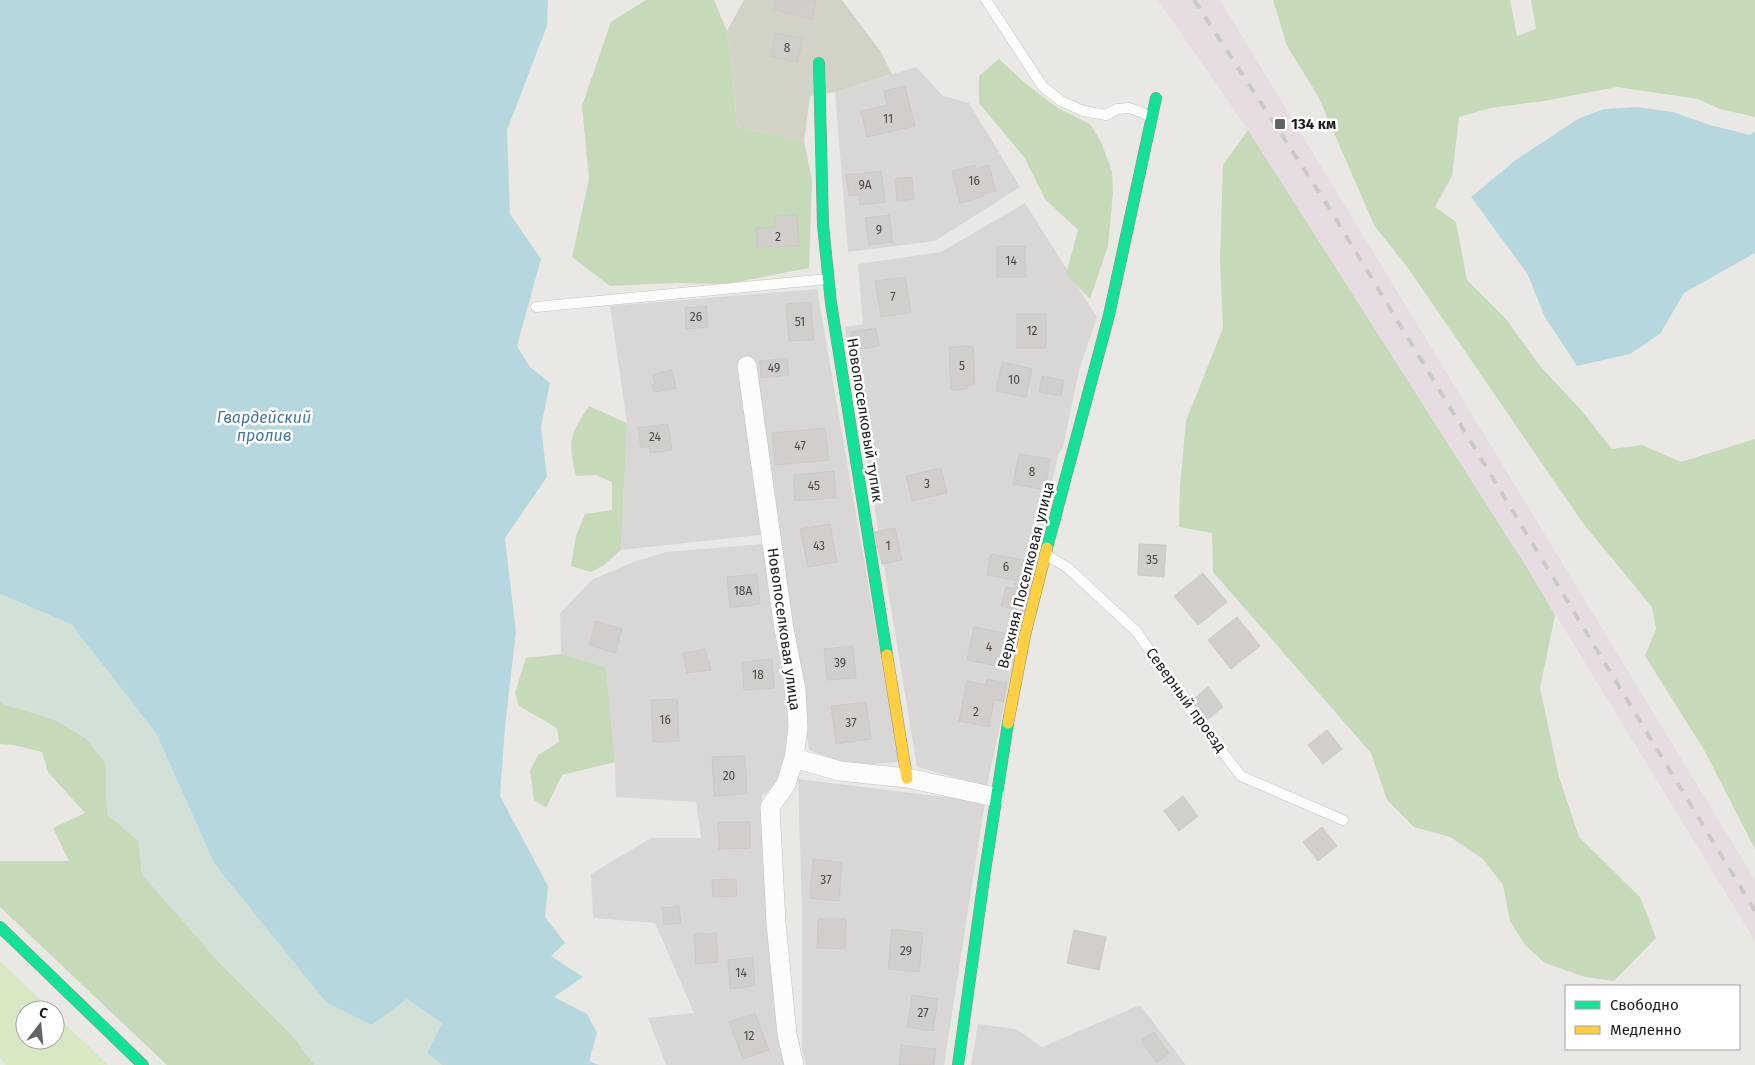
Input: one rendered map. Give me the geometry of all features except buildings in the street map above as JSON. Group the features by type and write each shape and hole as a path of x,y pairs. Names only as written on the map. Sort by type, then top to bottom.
{"street":[{"name":"Новопоселковый тупик","path":"819,63 823,225 833,312 907,778"},
{"name":"Верхняя Поселковая улица","path":"958,1065 995,797 1017,675 1044,554 1114,294 1156,98"},
{"name":"Новопоселковая улица","path":"747,366 784,629 796,690 798,727 794,758 786,784 770,807 776,923 787,1034 794,1065"},
{"path":"794,758 840,771 907,778 995,797"},
{"path":"0,927 143,1065"}],"lane":[{"path":"986,0 1043,87 1061,101 1098,114 1106,115 1117,110 1129,108 1151,118"},
{"path":"536,307 829,279"},
{"name":"Северный проезд","path":"1044,554 1068,568 1137,632 1185,703 1241,776 1343,820"}],"shaded area":[{"path":"744,0 842,0 881,52 892,74 835,92 810,96 804,141 737,127 727,31"},
{"path":"1158,0 1220,0 1755,880 1755,941 1529,571 1248,130"},
{"path":"916,67 943,96 969,103 1020,187 935,241 848,252 835,92"},
{"path":"1025,203 1097,317 1080,367 1063,446 1058,455 987,786 917,767 845,327 863,324 858,264 941,252"},
{"path":"817,289 899,762 849,766 809,750 779,533 621,550 627,423 610,306"},
{"path":"762,544 782,637 793,718 783,779 762,796 761,822 774,1006 786,1065 666,1065 648,1018 694,1013 655,923 593,918 591,874 651,838 701,838 696,802 616,797 615,762 606,667 561,654 560,613 593,579 636,561 666,552"},
{"path":"0,594 71,624 156,733 214,863 372,1025 407,999 442,1023 427,1053 442,1065 315,1065 291,1034 217,960 142,874 139,841 107,814 106,764 86,738 53,719 3,704 0,701"},
{"path":"798,779 985,802 944,1065 806,1065 802,1048 802,910"},
{"path":"1140,1005 1186,1065 971,1065 978,1024 1016,1029 1042,1047"}],"green space":[{"path":"646,0 714,0 727,31 737,127 804,141 812,180 809,268 726,284 676,283 610,286 572,257 589,179 582,106 611,22"},
{"path":"1273,0 1510,0 1517,36 1536,29 1531,0 1755,0 1755,117 1720,109 1698,99 1617,87 1544,101 1490,108 1459,117 1452,176 1435,207 1456,222 1467,280 1507,320 1539,365 1581,410 1612,449 1642,445 1681,462 1755,439 1755,849 1703,748 1645,656 1656,629 1652,607 1582,522 1408,268 1374,225 1318,96 1287,46"},
{"path":"999,59 1026,84 1058,108 1090,124 1101,142 1112,171 1113,193 1108,246 1090,299 1066,274 1078,230 1045,199 1024,157 979,103 979,76"},
{"path":"1248,130 1529,571 1555,615 1540,688 1559,777 1579,837 1640,897 1656,938 1614,981 1585,977 1545,963 1525,945 1510,921 1503,885 1483,859 1450,837 1414,827 1387,800 1371,753 1213,572 1212,533 1179,527 1180,486 1186,421 1223,328 1220,261 1223,165"},
{"path":"589,406 627,423 621,550 604,565 591,572 571,566 576,536 585,514 612,510 612,482 596,475 576,476 571,446 572,439 577,425"},
{"path":"561,654 606,667 615,762 562,775 546,808 534,800 530,771 538,755 559,742 557,728 519,706 515,693 526,658"},
{"path":"0,701 3,704 53,719 86,738 106,764 107,814 139,841 142,874 217,960 291,1034 315,1065 167,1065 0,907 0,861 69,861 53,828 85,813 48,772 42,752 14,745 0,744"},
{"path":"0,961 41,1000 15,1000 15,1050 65,1050 65,1024 108,1065 6,1065 0,1058"}],"water":[{"name":"Гвардейский пролив","path":"0,0 548,0 547,26 507,130 510,214 541,259 517,346 530,367 550,383 541,427 547,477 505,538 516,632 505,727 500,796 548,886 545,917 565,943 551,956 583,977 554,997 587,1014 597,1033 589,1061 599,1065 442,1065 427,1053 442,1023 407,999 372,1025 326,1002 214,863 156,733 71,624 0,594"},
{"path":"1636,107 1673,112 1710,125 1750,135 1755,131 1755,253 1684,293 1660,334 1630,354 1577,366 1545,317 1527,273 1471,197 1517,159 1578,119 1604,109"}],"railway":[{"path":"1194,0 1328,206 1755,911"}],"traffic: fast":[{"path":"819,63 823,225 831,303 887,655"},
{"path":"1047,548 1109,315 1156,98"},
{"path":"958,1065 1008,723"},
{"path":"0,927 143,1065"}],"traffic: slow":[{"path":"1008,723 1025,635 1047,548"},
{"path":"887,655 907,778"}],"place":[{"name":"134 км","path":"1280,124"}]}
